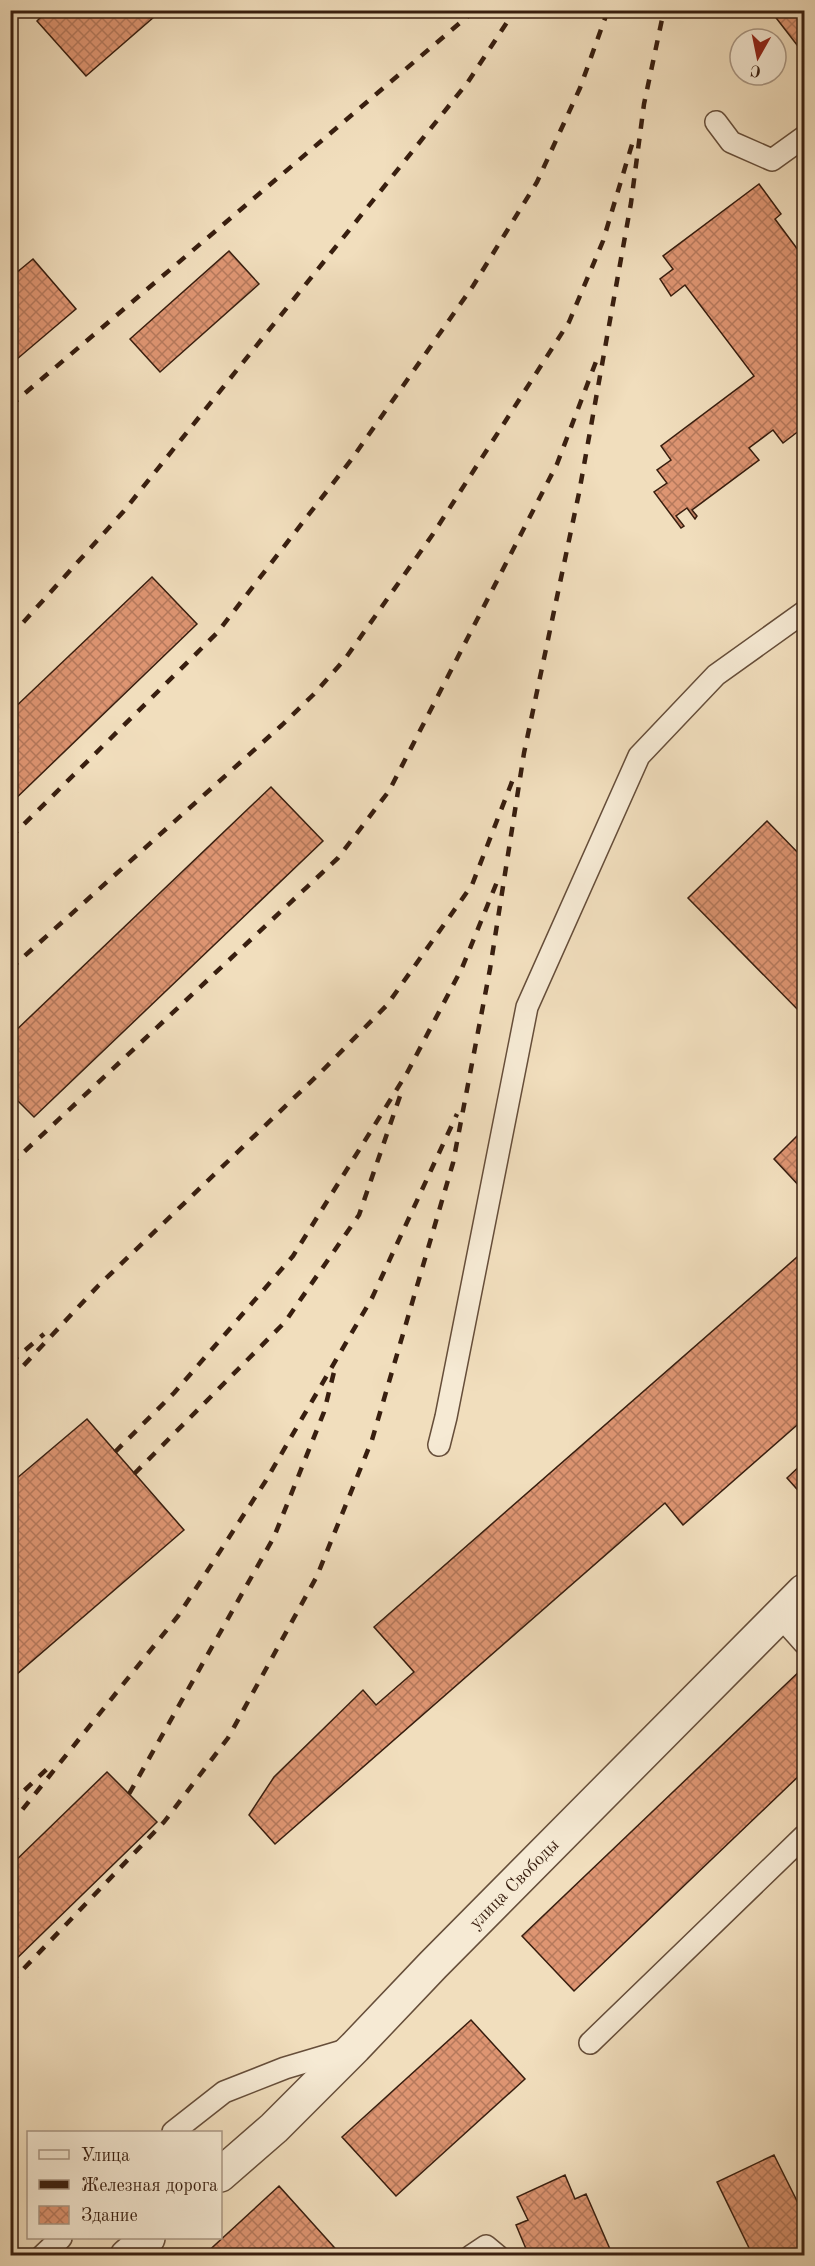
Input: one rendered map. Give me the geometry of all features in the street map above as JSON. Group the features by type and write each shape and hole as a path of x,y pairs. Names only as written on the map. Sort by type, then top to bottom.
{"street":[{"name":"улица Свободы","path":"222,2173 274,2128 355,2048 433,1965 804,1591"},
{"path":"127,2256 147,2239"}],"lane":[{"path":"716,122 731,142 772,160 804,137"},
{"path":"439,1445 527,1007 639,756 716,675 804,612"},
{"path":"779,1615 804,1643"},
{"path":"590,2043 804,1836"},
{"path":"175,2131 224,2092 285,2068 355,2048"},
{"path":"42,2256 60,2239"},
{"path":"471,2256 486,2246 498,2256"}],"building":[{"path":"48,10 162,10 86,76 37,21"},
{"path":"770,10 804,10 804,54 788,33 788,27 783,27"},
{"path":"759,184 781,214 775,219 804,258 804,406 802,407 804,427 783,443 773,430 749,448 759,460 692,510 697,516 695,519 687,508 676,516 684,526 681,528 654,492 667,483 657,470 671,460 661,446 754,376 685,285 671,296 660,279 673,269 663,256"},
{"path":"229,251 259,284 160,372 130,339"},
{"path":"33,259 76,309 10,365 10,278"},
{"path":"152,577 197,624 10,804 10,712"},
{"path":"271,787 323,841 34,1117 10,1093 10,1036"},
{"path":"767,821 804,859 804,1012 802,1014 688,898"},
{"path":"804,1129 804,1191 774,1159"},
{"path":"804,1251 804,1419 683,1525 665,1503 275,1844 249,1815 274,1777 363,1690 376,1705 414,1672 374,1627"},
{"path":"87,1419 184,1530 10,1680 10,1484"},
{"path":"804,1462 804,1497 787,1478"},
{"path":"804,1667 804,1771 574,1991 522,1936"},
{"path":"107,1772 157,1822 10,1965 10,1866"},
{"path":"471,2020 525,2079 396,2196 342,2137"},
{"path":"774,2155 804,2215 804,2247 788,2256 753,2256 717,2182"},
{"path":"565,2175 575,2199 586,2194 613,2256 529,2256 516,2225 528,2220 517,2197"},
{"path":"279,2186 342,2256 203,2256"}],"railway":[{"path":"10,406 475,10"},
{"path":"10,637 123,512 468,82 515,10"},
{"path":"10,838 217,633 351,460 473,286 537,182 580,88 608,10"},
{"path":"10,1983 164,1822 228,1738 317,1576 372,1440 453,1163 490,969 524,753 579,493 631,203 644,104 664,10"},
{"path":"10,969 282,725 345,659 433,534 569,322 603,241 633,141"},
{"path":"10,1165 338,858 389,791 557,464 597,359"},
{"path":"10,1380 98,1286 322,1071 387,1005 472,885 515,774"},
{"path":"115,1452 174,1393 293,1256 407,1073 462,968 499,877"},
{"path":"134,1474 285,1322 359,1215 400,1096"},
{"path":"10,1825 178,1616 265,1482 372,1298 457,1114"},
{"path":"10,1363 44,1334"},
{"path":"129,1794 274,1537 324,1412 334,1372"},
{"path":"10,1804 48,1768"}]}
